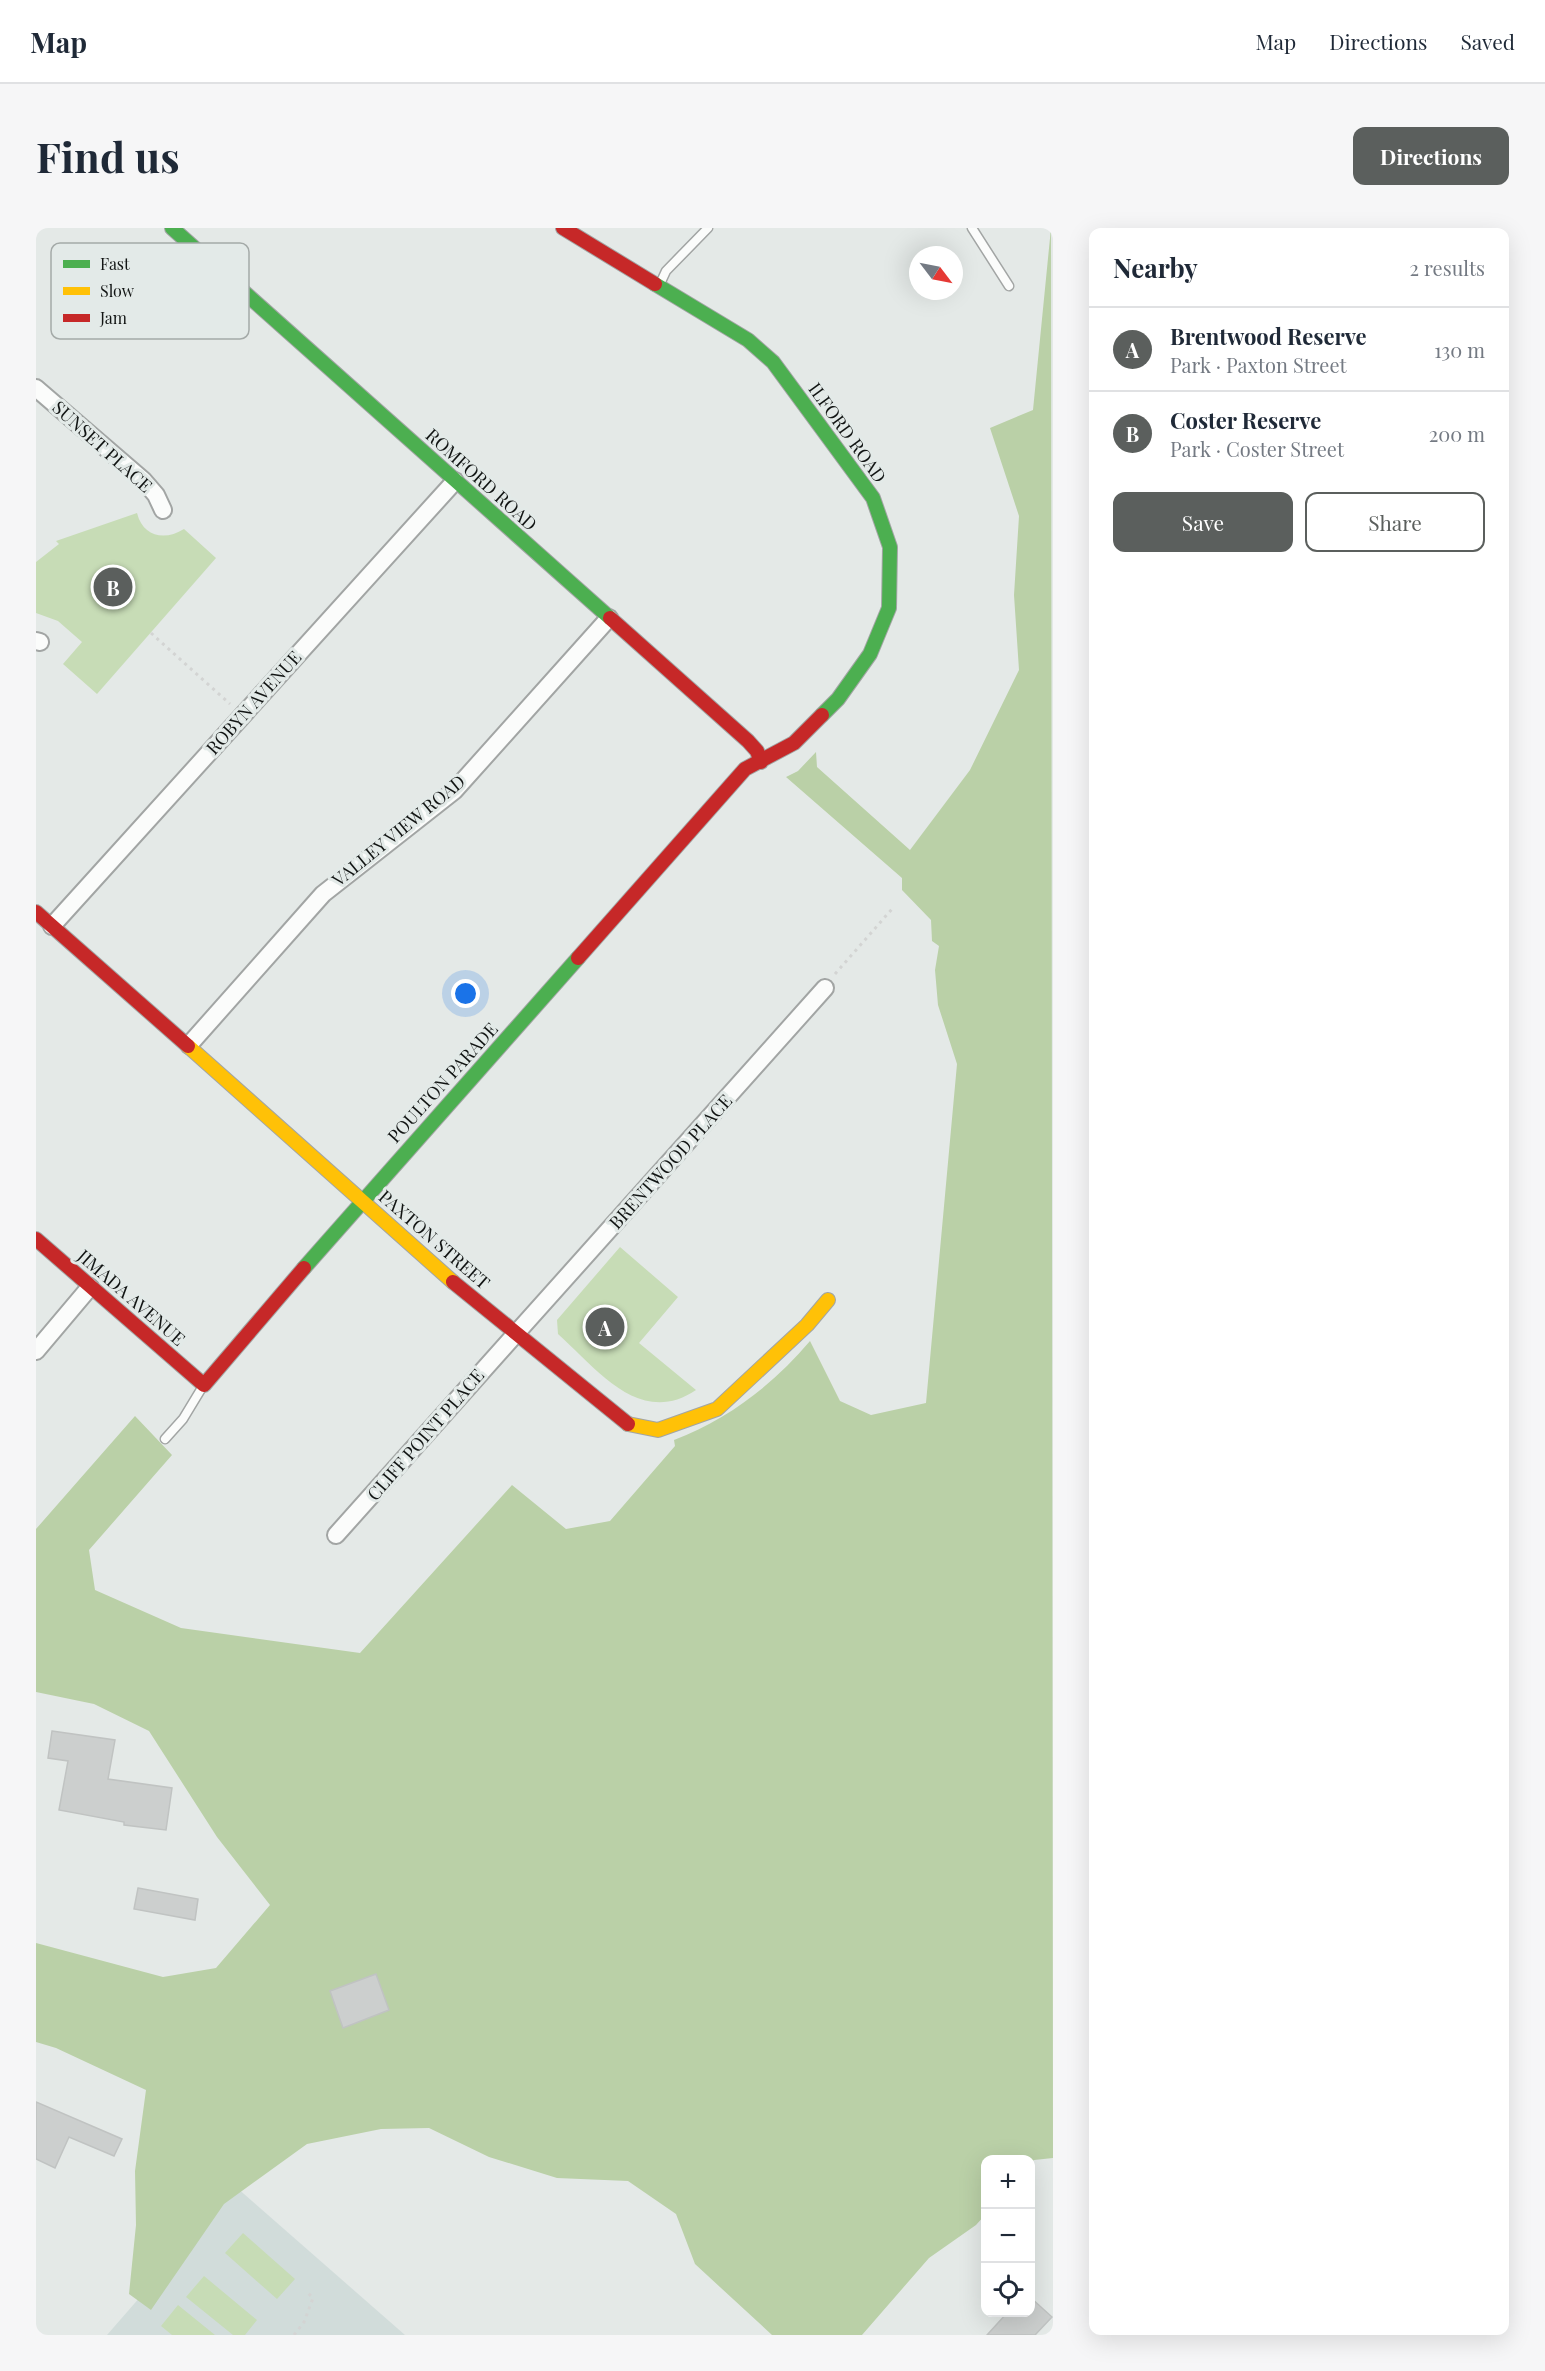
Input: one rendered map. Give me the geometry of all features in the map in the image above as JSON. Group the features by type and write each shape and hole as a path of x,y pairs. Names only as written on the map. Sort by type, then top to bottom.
{"street":[{"name":"ROMFORD ROAD","path":"172,228 189,243"},
{"name":"ILFORD ROAD","path":"563,228 748,340 773,362 873,498 890,547 889,608 870,654 838,699 794,743 761,762"},
{"name":"ROMFORD ROAD","path":"249,297 748,741 757,751 761,762"},
{"name":"SUNSET PLACE","path":"36,388 143,480 156,495 163,510"},
{"name":"ROBYN AVENUE","path":"52,926 455,481"},
{"name":"VALLEY VIEW ROAD","path":"189,1045 323,894 454,791 609,618"},
{"name":"POULTON PARADE","path":"204,1385 362,1201 745,769 761,762"},
{"name":"PAXTON STREET","path":"36,912 515,1334 628,1424 658,1430 717,1409 807,1325 828,1300"},
{"name":"BRENTWOOD PLACE","path":"515,1334 825,988"},
{"name":"JIMADA AVENUE","path":"36,1239 204,1385"},
{"path":"36,1351 90,1287"},
{"name":"CLIFF POINT PLACE","path":"336,1535 515,1334"}],"lane":[{"path":"659,286 666,271 708,228"},
{"path":"972,228 1009,286"},
{"name":"POULTON PARADE","path":"165,1439 183,1419 204,1385"}],"path":[{"path":"151,633 243,715"},
{"path":"825,988 892,909"},
{"path":"294,2335 304,2322 313,2298 306,2291"}],"shaded area":[{"path":"236,2187 405,2335 107,2335"}],"green space":[{"path":"1051,228 1053,2158 1035,2160 1035,2155 981,2155 981,2219 929,2258 862,2335 772,2335 695,2264 676,2214 628,2181 557,2178 489,2157 429,2128 381,2129 307,2144 224,2204 151,2310 129,2294 136,2225 135,2171 146,2090 56,2048 36,2042 36,1943 163,1977 216,1968 270,1905 217,1837 149,1731 94,1704 36,1692 36,1529 135,1416 172,1455 89,1550 95,1590 181,1628 360,1653 512,1485 566,1529 610,1521 675,1446 674,1440 713,1422 748,1399 781,1372 810,1341 840,1401 871,1415 926,1403 957,1064 938,1005 935,970 939,946 932,941 931,920 902,890 902,878 786,777 798,771 816,752 817,767 910,850 970,770 1019,670 1014,595 1019,516 990,428 1033,410"},
{"path":"137,513 149,532 162,536 184,529 216,558 97,694 63,664 82,642 58,621 36,613 36,562 59,544 56,541"},
{"path":"620,1247 678,1297 639,1343 696,1390 676,1400 656,1402 638,1398 621,1389 604,1377 558,1334 557,1320"},
{"path":"243,2233 295,2279 277,2299 225,2253"},
{"path":"204,2276 257,2320 245,2335 233,2335 186,2297"},
{"path":"178,2305 215,2335 172,2335 161,2326"}],"building":[{"path":"52,1731 115,1740 108,1779 172,1788 166,1830 124,1825 124,1822 59,1810 68,1761 48,1758"},
{"path":"138,1888 198,1899 195,1920 134,1909"},
{"path":"376,1974 389,2010 343,2028 330,1991"},
{"path":"36,2102 122,2139 114,2156 69,2137 55,2168 36,2159"},
{"path":"1035,2302 1052,2317 1035,2335 987,2335 1003,2317 1035,2317"}],"traffic: fast":[{"path":"172,228 189,243"},
{"path":"655,284 748,340 773,362 873,498 890,547 889,608 870,654 838,699 822,715"},
{"path":"249,297 610,618"},
{"path":"304,1268 578,958"}],"traffic: slow":[{"path":"188,1046 453,1282"},
{"path":"628,1424 658,1430 717,1409 807,1325 828,1300"}],"traffic: jam":[{"path":"563,228 655,284"},
{"path":"610,618 748,741 757,751 761,762"},
{"path":"578,958 745,769 794,743 822,715"},
{"path":"36,912 188,1046"},
{"path":"36,1239 204,1385 304,1268"},
{"path":"453,1282 628,1424"}],"place":[{"name":"Coster Reserve","path":"113,587"},
{"name":"Brentwood Reserve","path":"605,1327"}]}
